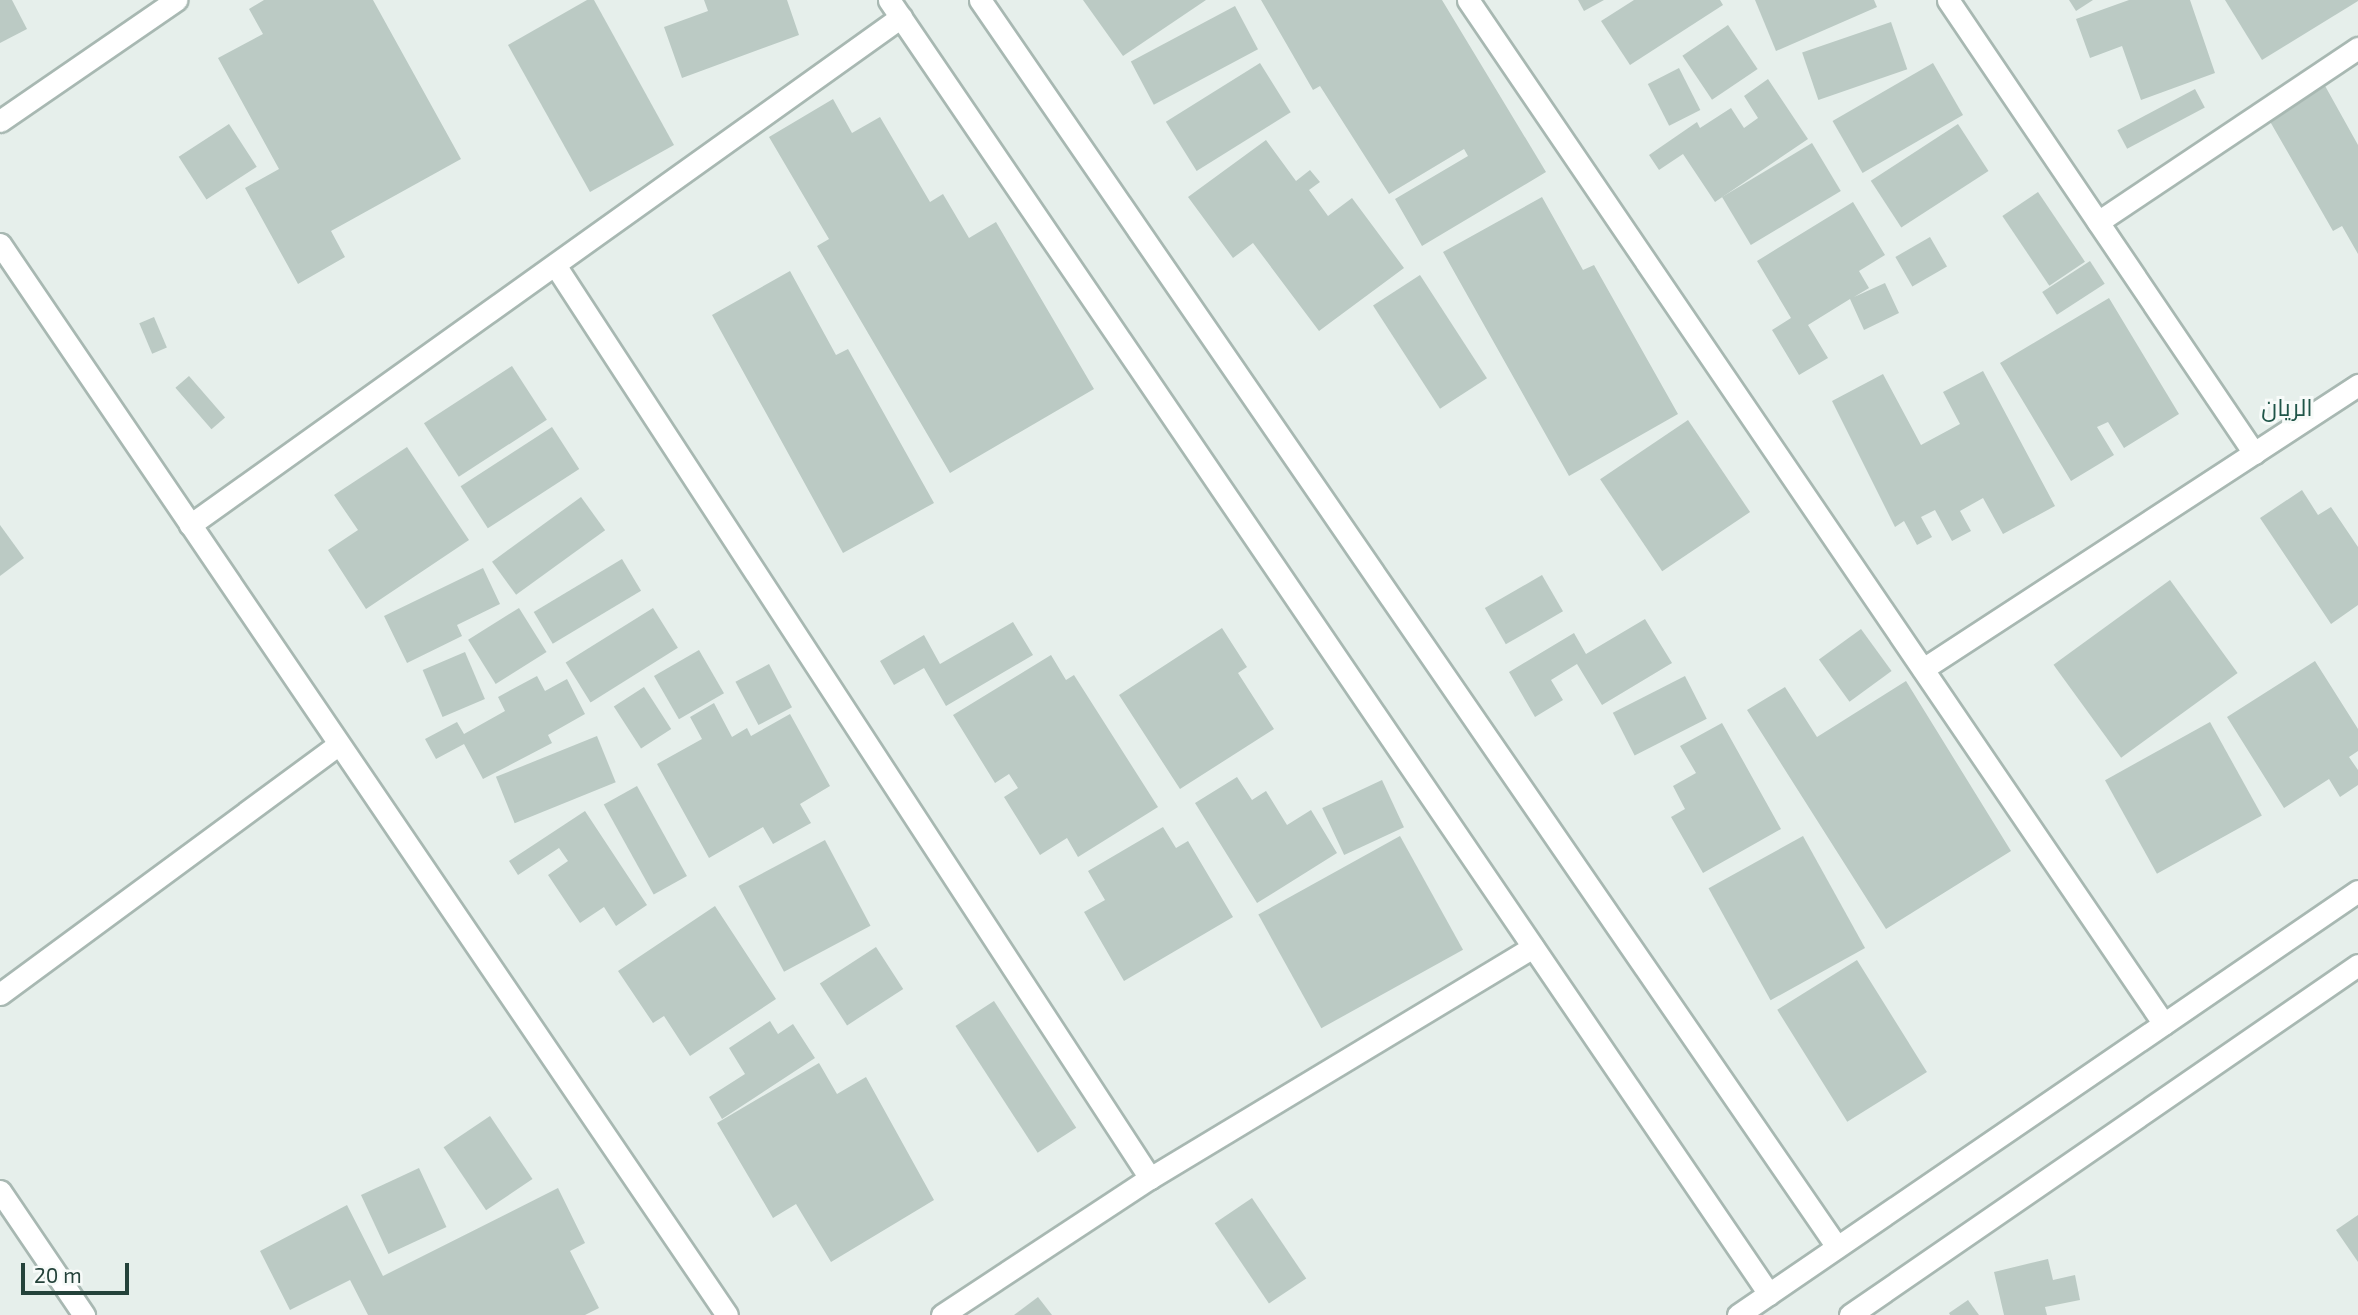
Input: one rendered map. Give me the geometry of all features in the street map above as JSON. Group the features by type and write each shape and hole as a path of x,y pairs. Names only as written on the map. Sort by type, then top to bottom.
{"street":[{"path":"0,121 176,0"},
{"path":"980,0 1838,1247"},
{"path":"1468,0 2164,1024"},
{"path":"1948,0 2254,453"},
{"path":"190,525 555,265 895,9 1769,1294"},
{"path":"2098,222 2358,48"},
{"path":"0,244 727,1315"},
{"path":"555,265 1150,1178"},
{"path":"1923,669 2358,384"},
{"path":"0,994 339,744"},
{"path":"1738,1315 2358,891"},
{"path":"942,1315 1150,1178 1533,947"},
{"path":"1850,1315 2358,965"},
{"path":"0,1191 84,1315"}],"building":[{"path":"0,0 12,0 27,29 0,43"},
{"path":"264,0 373,0 461,159 331,231 345,257 298,284 245,188 279,169 218,58 263,34 249,9"},
{"path":"587,0 594,0 674,145 590,192 508,45"},
{"path":"704,0 787,0 799,35 682,78 664,27 708,11"},
{"path":"1083,0 1206,0 1123,56"},
{"path":"1261,0 1442,0 1546,172 1422,246 1395,199 1468,156 1464,149 1389,194 1320,86 1313,90"},
{"path":"1578,0 1604,0 1584,11"},
{"path":"1634,0 1720,0 1723,5 1630,65 1601,21"},
{"path":"1755,0 1874,0 1877,7 1776,51"},
{"path":"2069,0 2093,0 2076,11"},
{"path":"2129,0 2190,0 2215,73 2141,100 2122,46 2090,58 2076,19"},
{"path":"2225,0 2358,0 2358,1 2262,60"},
{"path":"1235,6 1258,49 1154,105 1131,61"},
{"path":"1891,22 1907,69 1818,100 1802,53"},
{"path":"1728,25 1758,69 1712,100 1682,56"},
{"path":"1260,63 1291,112 1197,171 1166,122"},
{"path":"1933,63 1963,115 1863,173 1833,121"},
{"path":"1679,68 1700,110 1669,126 1648,84"},
{"path":"1768,79 1808,139 1715,202 1683,154 1659,170 1649,155 1697,122 1700,128 1731,108 1744,128 1758,118 1744,96"},
{"path":"2324,84 2358,145 2358,254 2342,226 2333,231 2268,118"},
{"path":"2195,89 2205,108 2127,149 2117,130"},
{"path":"833,99 852,133 880,117 930,202 943,194 969,238 996,222 1094,389 950,473 817,246 829,239 769,137"},
{"path":"229,124 257,167 206,199 179,157"},
{"path":"1958,124 1988,171 1901,228 1871,181"},
{"path":"1266,140 1296,181 1310,170 1320,182 1309,190 1328,216 1352,198 1404,268 1319,331 1253,243 1233,258 1188,197"},
{"path":"1812,143 1841,191 1751,245 1722,197"},
{"path":"2038,192 2085,262 2049,286 2002,216"},
{"path":"1542,197 1583,270 1594,265 1678,414 1569,476 1443,252"},
{"path":"1853,202 1885,255 1859,271 1869,288 1854,297 1885,283 1899,313 1864,330 1850,299 1808,325 1828,358 1799,375 1772,330 1791,318 1757,261"},
{"path":"1930,237 1947,266 1912,286 1895,257"},
{"path":"2090,261 2105,284 2057,315 2042,292"},
{"path":"790,271 836,355 848,349 934,503 843,553 712,315"},
{"path":"1420,275 1487,378 1440,409 1373,305"},
{"path":"2109,298 2179,414 2124,448 2108,422 2097,427 2114,455 2071,481 2000,363"},
{"path":"154,317 167,347 152,354 139,323"},
{"path":"512,366 547,420 459,477 424,423"},
{"path":"1983,371 2055,506 2003,534 1983,498 1960,511 1971,531 1952,541 1935,510 1921,517 1932,537 1917,545 1904,521 1895,527 1832,401 1883,374 1921,445 1960,424 1943,392"},
{"path":"189,376 225,418 211,429 175,388"},
{"path":"1688,420 1750,512 1662,571 1600,479"},
{"path":"552,427 579,469 488,528 461,486"},
{"path":"407,447 469,540 366,609 328,550 358,530 334,495"},
{"path":"2302,490 2318,515 2331,507 2358,547 2358,605 2331,624 2260,518"},
{"path":"581,497 605,530 516,595 492,562"},
{"path":"0,525 24,558 0,576"},
{"path":"622,559 641,591 553,644 534,612"},
{"path":"483,568 500,604 457,625 462,636 407,663 384,616"},
{"path":"1542,575 1563,611 1506,644 1485,608"},
{"path":"2170,580 2238,673 2121,758 2054,665"},
{"path":"519,608 547,652 496,684 468,640"},
{"path":"653,608 678,648 591,702 566,663"},
{"path":"1645,619 1672,663 1602,705 1577,664 1551,680 1563,700 1535,717 1509,672 1574,633 1586,654"},
{"path":"1013,622 1033,655 946,706 924,668 894,685 880,661 924,635 940,664"},
{"path":"1222,628 1247,667 1238,673 1274,729 1180,789 1119,695"},
{"path":"1861,629 1892,671 1849,702 1819,660"},
{"path":"699,650 724,693 679,719 654,676"},
{"path":"465,652 485,699 443,717 423,670"},
{"path":"1051,655 1066,680 1074,675 1158,807 1078,857 1067,838 1040,855 1004,797 1018,788 1009,774 995,783 953,715"},
{"path":"2315,661 2358,729 2358,751 2349,757 2358,770 2358,785 2340,797 2329,779 2284,808 2227,717"},
{"path":"769,664 792,707 758,725 735,682"},
{"path":"537,676 545,691 567,679 585,714 548,735 552,743 483,779 464,744 436,759 425,739 457,722 464,734 505,711 498,697"},
{"path":"1685,676 1707,719 1635,756 1613,713"},
{"path":"1906,681 2011,851 1886,929 1747,710 1785,687 1817,737"},
{"path":"644,687 671,729 641,749 614,707"},
{"path":"714,703 732,737 747,728 751,736 790,714 830,786 800,804 811,823 773,844 763,827 709,858 657,764 702,739 690,717"},
{"path":"2210,722 2262,816 2157,874 2105,780"},
{"path":"1722,723 1781,829 1703,873 1671,817 1685,809 1673,786 1696,773 1680,746"},
{"path":"597,736 616,782 515,823 496,777"},
{"path":"1237,777 1252,800 1266,791 1287,825 1311,810 1337,853 1257,903 1195,803"},
{"path":"1382,780 1404,827 1344,855 1322,808"},
{"path":"637,786 687,876 654,895 604,804"},
{"path":"585,811 647,905 616,926 604,907 580,923 548,875 568,861 559,848 518,875 509,861"},
{"path":"1163,827 1176,848 1188,841 1233,917 1124,981 1084,912 1105,900 1088,871"},
{"path":"1400,836 1463,950 1321,1028 1258,915"},
{"path":"1803,836 1865,948 1771,1000 1709,888"},
{"path":"825,840 871,926 784,972 738,886"},
{"path":"715,906 776,999 690,1056 664,1016 653,1023 618,971"},
{"path":"876,947 903,989 847,1025 820,983"},
{"path":"1857,960 1927,1072 1847,1122 1777,1010"},
{"path":"994,1001 1076,1128 1038,1153 955,1026"},
{"path":"770,1021 778,1034 793,1024 815,1058 722,1119 709,1097 745,1074 729,1048"},
{"path":"819,1063 837,1094 866,1077 934,1200 831,1262 796,1204 773,1218 717,1123"},
{"path":"490,1116 532,1179 486,1210 444,1147"},
{"path":"419,1168 446,1227 388,1254 361,1195"},
{"path":"558,1188 585,1243 570,1251 599,1308 585,1315 368,1315 350,1280 290,1310 260,1251 347,1205 383,1276"},
{"path":"1252,1198 1306,1278 1269,1304 1215,1223"},
{"path":"2358,1215 2358,1262 2336,1230"},
{"path":"2048,1259 2053,1280 2075,1275 2080,1300 2045,1307 2047,1315 2004,1315 1994,1272"},
{"path":"1038,1297 1052,1315 1014,1315"},
{"path":"1968,1300 1979,1315 1950,1315 1949,1313"}],"district":[{"name":"الريان","path":"2287,407"}]}
